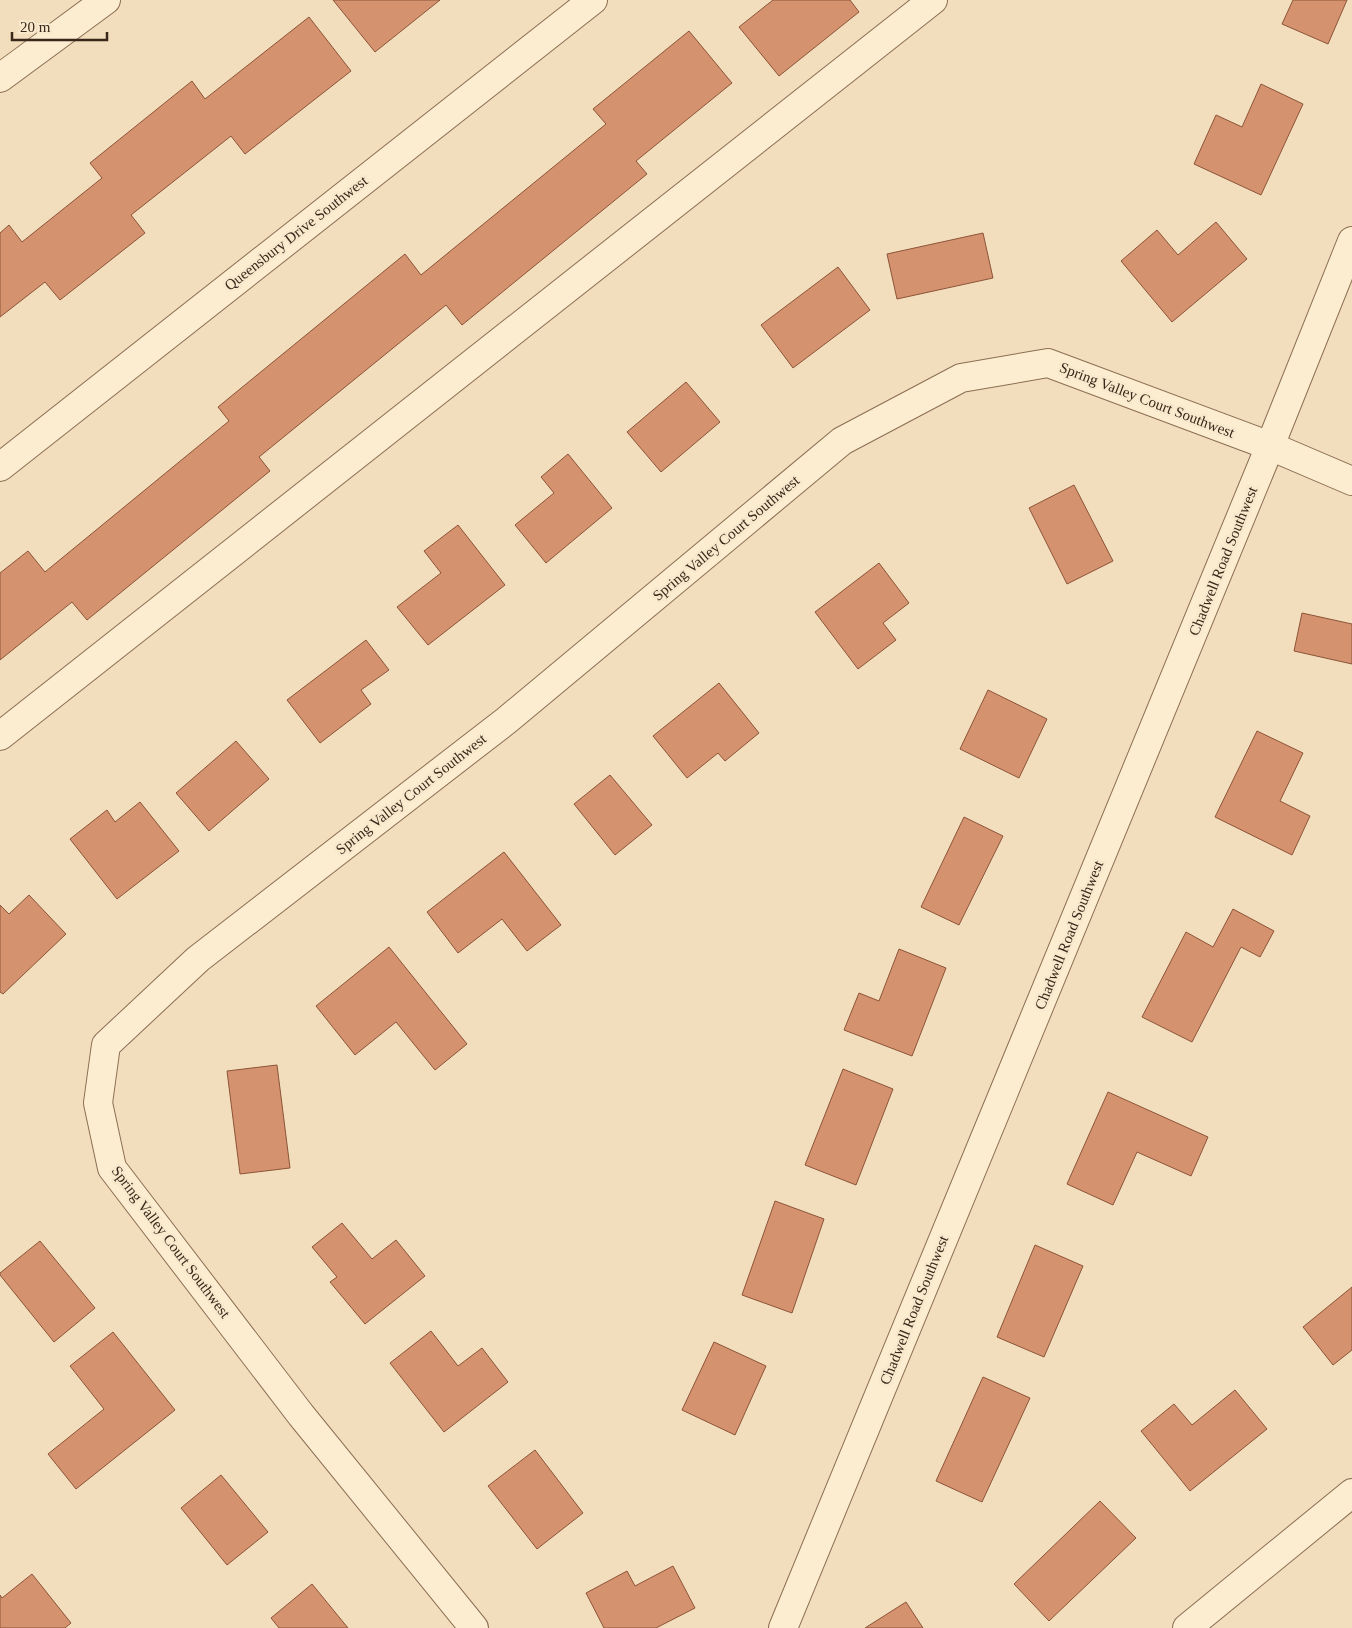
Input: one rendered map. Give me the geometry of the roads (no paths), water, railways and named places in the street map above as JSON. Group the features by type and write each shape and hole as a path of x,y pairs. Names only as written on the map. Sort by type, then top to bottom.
{"street":[{"path":"0,78 106,0"},
{"name":"Queensbury Drive Southwest","path":"0,467 593,0"},
{"path":"0,736 933,0"},
{"name":"Chadwell Road Southwest","path":"783,1628 1270,446 1352,242"},
{"name":"Spring Valley Court Southwest","path":"474,1628 301,1415 112,1168 98,1103 106,1045 198,958 507,720 842,441 961,378 1048,362 1270,446 1352,481"},
{"path":"1187,1628 1352,1493"}]}
